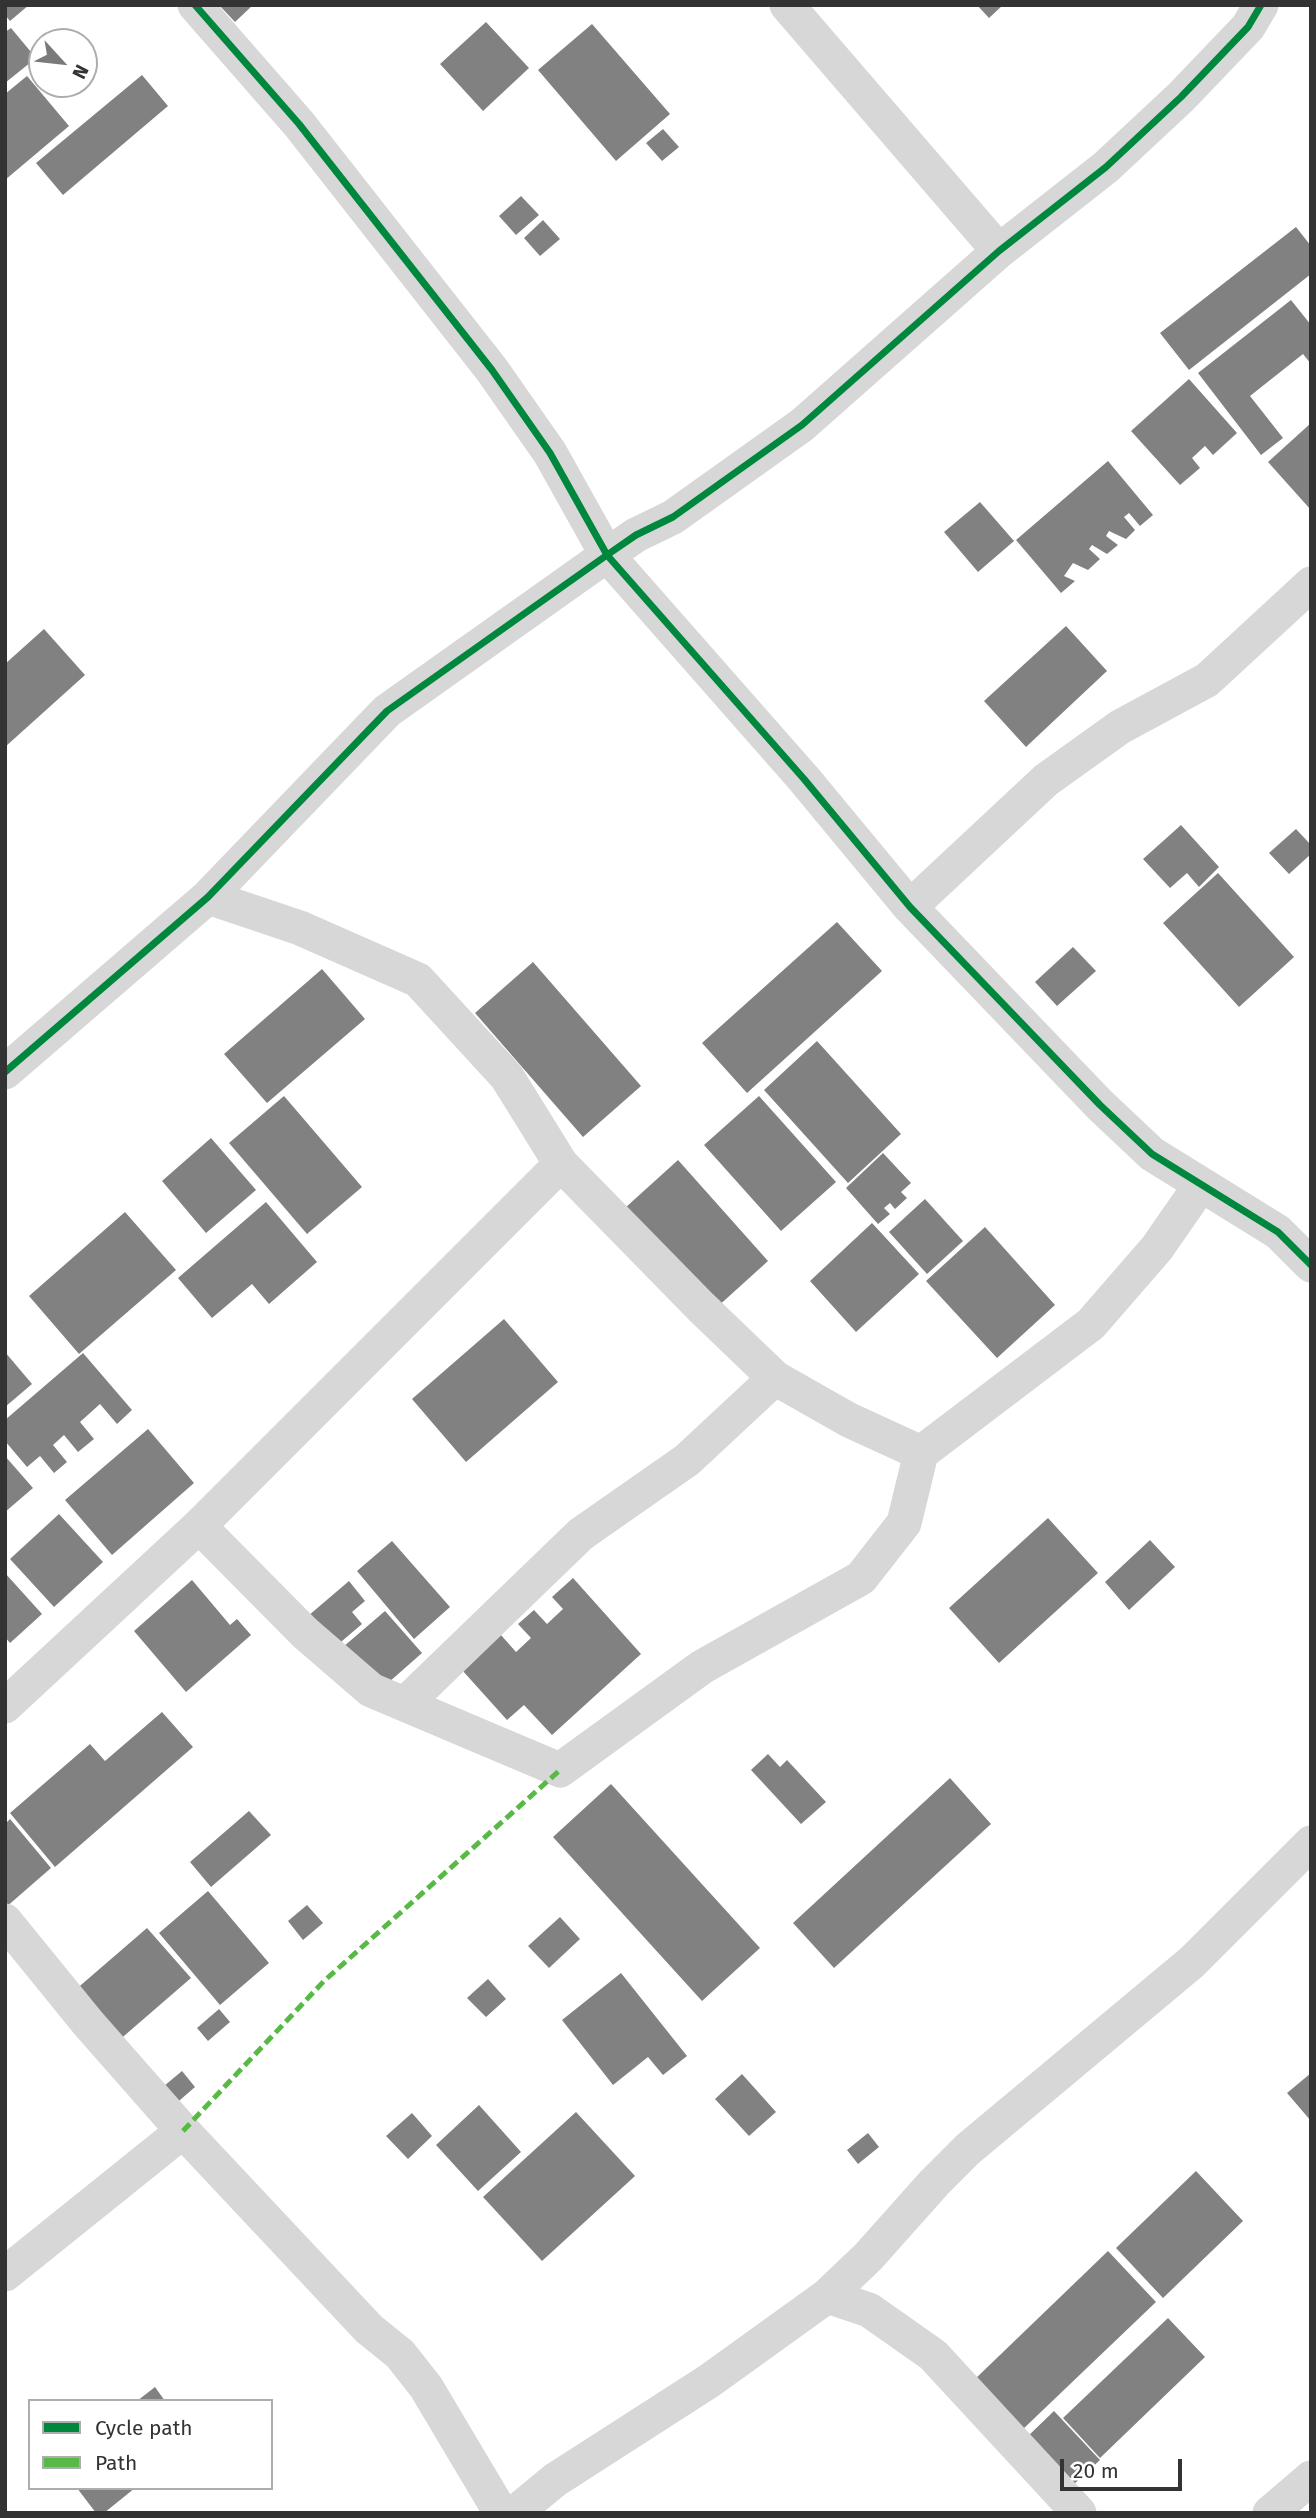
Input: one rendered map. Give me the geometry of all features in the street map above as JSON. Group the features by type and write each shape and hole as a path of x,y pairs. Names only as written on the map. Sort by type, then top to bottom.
{"street":[{"path":"195,5 299,124 492,370 550,453 607,555 804,779 910,907 1100,1105 1152,1154 1278,1232 1311,1265"},
{"path":"787,5 999,251"},
{"path":"5,1072 208,897 387,711 636,535 673,517 802,425 999,251 1106,167 1181,97 1248,27 1261,5"},
{"path":"910,907 1046,780 1120,726 1207,680 1311,584"},
{"path":"208,897 300,928 418,980 507,1077 561,1164 701,1307 775,1378 849,1420 921,1453"},
{"path":"5,1706 199,1526 561,1164"},
{"path":"199,1526 305,1633 371,1690 560,1770 702,1667 861,1578 904,1523 921,1453 1091,1324 1157,1248 1200,1186"},
{"path":"406,1703 581,1534 687,1460 775,1378"},
{"path":"515,2513 555,2480 709,2381 827,2297 968,2149 1192,1962 1311,1843"},
{"path":"5,1921 88,2024 183,2131 369,2329 400,2354 426,2387 501,2513"},
{"path":"5,2274 183,2131"},
{"path":"827,2297 869,2309 933,2355 1079,2513"},
{"path":"1270,2513 1311,2478"}],"building":[{"path":"5,5 29,5 10,21 5,15"},
{"path":"219,5 253,5 235,22"},
{"path":"977,5 1003,5 989,18"},
{"path":"486,22 529,68 483,111 440,64"},
{"path":"592,24 670,114 616,161 538,70"},
{"path":"11,28 28,48 28,64 5,83 5,32"},
{"path":"142,75 168,106 63,195 36,163"},
{"path":"27,76 28,98 45,98 69,126 5,180 5,94"},
{"path":"663,129 679,147 662,161 646,143"},
{"path":"521,196 539,215 516,235 499,216"},
{"path":"543,220 560,239 540,256 524,238"},
{"path":"1296,227 1311,246 1311,274 1189,370 1160,333"},
{"path":"1291,300 1311,325 1311,364 1303,354 1250,396 1283,438 1261,455 1198,373"},
{"path":"1189,379 1237,433 1213,455 1205,446 1192,458 1200,468 1180,485 1131,431"},
{"path":"1311,423 1311,510 1268,462"},
{"path":"1108,461 1153,515 1140,526 1129,513 1124,517 1135,530 1126,539 1109,531 1106,536 1118,545 1107,554 1092,545 1089,549 1100,559 1088,570 1073,563 1064,576 1075,581 1061,593 1016,540"},
{"path":"980,502 1014,541 978,572 944,532"},
{"path":"1066,626 1107,671 1026,747 984,701"},
{"path":"44,629 85,675 5,747 5,664"},
{"path":"1181,825 1219,867 1199,887 1187,873 1170,888 1143,859"},
{"path":"1296,829 1311,845 1311,854 1289,874 1269,853"},
{"path":"1218,873 1294,957 1239,1007 1163,923"},
{"path":"837,922 882,971 747,1093 702,1043"},
{"path":"1073,947 1096,971 1057,1006 1035,982"},
{"path":"533,962 641,1086 583,1137 475,1013"},
{"path":"322,969 365,1019 267,1103 224,1054"},
{"path":"817,1041 901,1134 848,1183 764,1090"},
{"path":"284,1096 362,1187 307,1234 229,1143"},
{"path":"759,1096 836,1182 781,1231 704,1145"},
{"path":"211,1138 256,1190 206,1233 162,1181"},
{"path":"883,1153 911,1183 901,1192 907,1198 895,1209 890,1203 884,1208 890,1214 878,1224 846,1188"},
{"path":"678,1160 768,1261 715,1309 625,1208"},
{"path":"925,1199 963,1241 927,1274 889,1232"},
{"path":"266,1202 317,1262 269,1304 252,1284 212,1318 178,1278"},
{"path":"125,1212 176,1270 79,1354 29,1296"},
{"path":"872,1223 919,1274 856,1332 810,1281"},
{"path":"985,1227 1055,1305 997,1358 926,1281"},
{"path":"504,1319 558,1382 466,1462 412,1399"},
{"path":"5,1352 32,1384 5,1407"},
{"path":"83,1353 132,1410 117,1424 100,1404 80,1422 94,1439 78,1452 64,1435 53,1445 67,1462 54,1473 40,1456 27,1467 5,1441 5,1420"},
{"path":"148,1429 194,1483 112,1555 65,1500"},
{"path":"5,1456 33,1488 5,1512"},
{"path":"59,1514 103,1562 54,1607 10,1559"},
{"path":"1048,1518 1098,1573 999,1663 949,1608"},
{"path":"1150,1540 1175,1567 1129,1610 1105,1582"},
{"path":"392,1541 450,1607 414,1639 357,1571"},
{"path":"5,1573 42,1614 10,1643 5,1637"},
{"path":"573,1578 641,1654 552,1735 524,1705 507,1720 462,1670 501,1635 516,1652 531,1638 518,1624 534,1610 547,1624 563,1609 552,1597"},
{"path":"192,1580 230,1625 237,1619 251,1635 186,1692 134,1631"},
{"path":"349,1581 365,1601 352,1612 362,1624 335,1647 308,1616"},
{"path":"385,1611 422,1653 380,1690 343,1647"},
{"path":"162,1712 193,1747 55,1867 10,1813 90,1744 105,1761"},
{"path":"768,1754 780,1767 787,1760 826,1802 801,1824 751,1770"},
{"path":"950,1778 991,1824 834,1968 793,1923"},
{"path":"611,1784 760,1948 702,2001 553,1837"},
{"path":"249,1811 271,1835 211,1887 190,1862"},
{"path":"10,1819 51,1868 5,1908 5,1824"},
{"path":"208,1891 269,1963 220,2005 159,1933"},
{"path":"307,1905 323,1923 303,1940 288,1921"},
{"path":"560,1917 580,1939 549,1968 528,1946"},
{"path":"147,1928 191,1978 117,2042 74,1991"},
{"path":"621,1973 687,2056 663,2075 648,2057 613,2085 562,2020"},
{"path":"488,1979 506,1999 486,2017 467,1998"},
{"path":"219,2009 230,2022 208,2041 197,2028"},
{"path":"182,2071 195,2087 172,2107 158,2091"},
{"path":"1311,2073 1311,2121 1287,2093"},
{"path":"742,2074 776,2112 749,2136 715,2099"},
{"path":"479,2105 521,2152 478,2191 436,2145"},
{"path":"576,2112 635,2176 542,2261 483,2197"},
{"path":"412,2113 432,2136 408,2159 386,2136"},
{"path":"868,2133 879,2147 858,2164 847,2150"},
{"path":"1196,2171 1243,2221 1163,2298 1116,2248"},
{"path":"1108,2251 1156,2302 1021,2431 973,2381"},
{"path":"1168,2318 1205,2357 1100,2458 1063,2418"},
{"path":"155,2387 164,2399 140,2399"},
{"path":"1054,2411 1100,2460 1072,2486 1026,2438"},
{"path":"79,2490 133,2490 104,2513 96,2513"}],"marked path":[{"path":"183,2131 324,1981 560,1770"}],"cycle path":[{"path":"195,5 299,124 492,370 550,453 607,555 804,779 910,907 1100,1105 1152,1154 1278,1232 1311,1265"},
{"path":"5,1072 208,897 387,711 636,535 673,517 802,425 999,251 1106,167 1181,97 1248,27 1261,5"}]}
